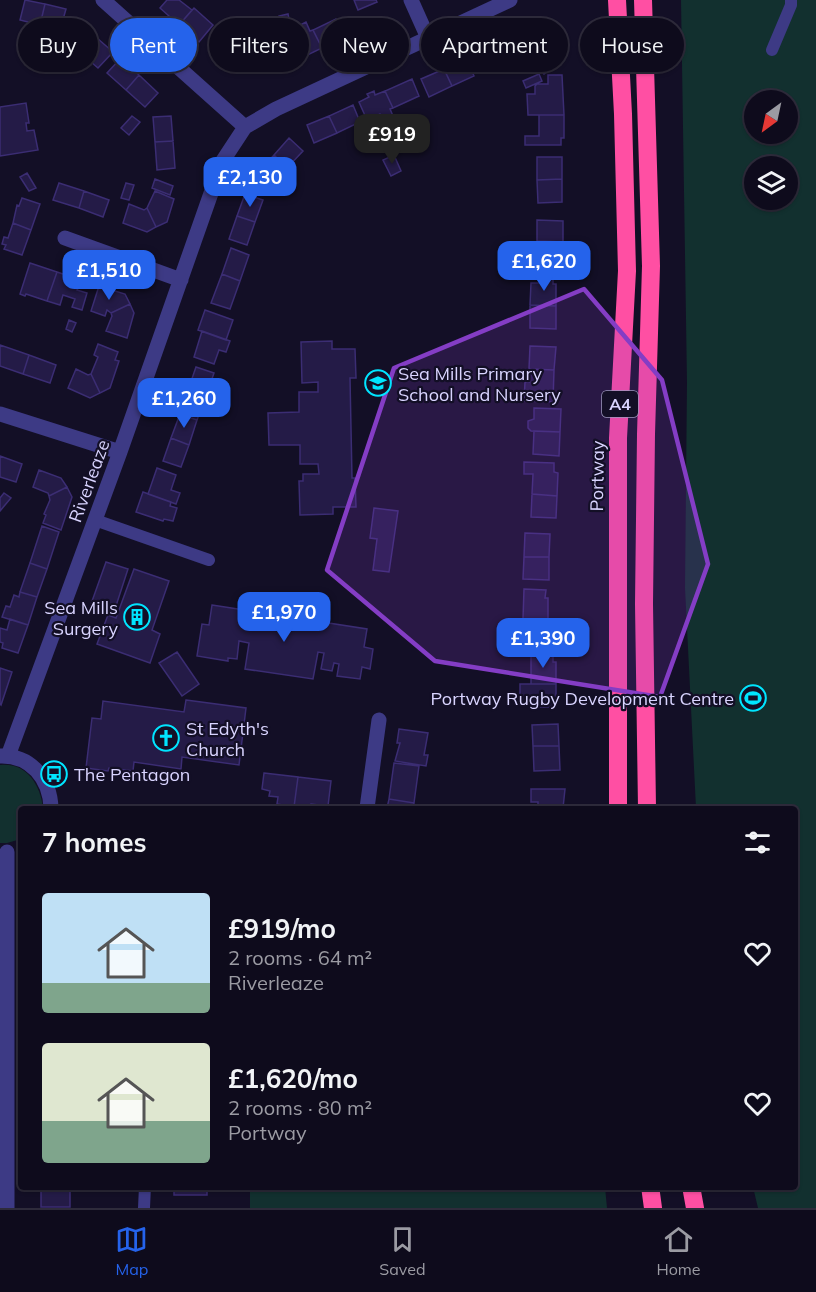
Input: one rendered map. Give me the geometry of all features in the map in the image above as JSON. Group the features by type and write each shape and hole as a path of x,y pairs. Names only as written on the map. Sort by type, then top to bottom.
{"highway":[{"name":"Portway","path":"617,0 627,271 618,438 618,806"},
{"name":"A4","path":"643,0 651,266 644,604 647,806"},
{"path":"651,1190 653,1208"},
{"path":"692,1190 694,1208"}],"street":[{"path":"103,0 245,127"},
{"path":"411,0 421,22"},
{"name":"Riverleaze","path":"471,18 510,0"},
{"name":"Riverleaze","path":"4,756 120,452 222,162 245,127 276,109 421,41"},
{"path":"65,238 182,280"},
{"path":"0,414 120,452"},
{"path":"367,806 379,720"},
{"path":"4,756 22,760 35,768 44,779 53,806"},
{"path":"8,1208 9,850"}],"lane":[{"path":"772,50 791,0"},
{"path":"95,520 209,560"},
{"path":"144,1208 145,1190"}],"highlighted area":[{"path":"584,289 662,380 708,564 660,697 435,661 327,570 394,368"}],"green space":[{"name":"Portway Rugby Development Centre","path":"681,0 816,0 816,1208 758,1208 754,1190 798,1190 798,806 696,806 685,588 687,382 682,72 684,72 684,18 681,18"},
{"path":"0,765 9,765 17,767 30,776 39,790 43,806 18,806 18,840 0,843"},
{"path":"250,1190 605,1190 607,1208 250,1208"}],"building":[{"path":"25,0 45,4 42,18 20,18"},
{"path":"167,0 179,0 192,10 185,18 171,18 160,8"},
{"path":"354,0 376,0 377,2 358,10"},
{"path":"45,4 66,9 63,18 42,18"},
{"path":"194,8 209,21 209,30 199,42 197,40 197,18 185,18"},
{"path":"288,14 289,18 279,18 279,16"},
{"path":"321,26 321,46 313,30"},
{"path":"309,29 310,31 313,30 321,48 309,54"},
{"path":"98,39 110,49 110,55 98,68"},
{"path":"110,70 110,72 135,72 139,75 126,90 107,73"},
{"path":"437,72 445,72 452,86 429,97 421,79"},
{"path":"445,72 472,72 474,76 452,86"},
{"path":"539,74 542,81 526,88 523,81"},
{"path":"139,75 158,93 145,107 126,90"},
{"path":"548,75 562,75 564,115 528,115 527,94 535,94 537,84 548,84"},
{"path":"412,79 419,96 393,108 385,91"},
{"path":"374,91 375,95 385,91 393,108 390,109 393,116 384,121 380,114 367,120 359,102 369,97 367,94"},
{"path":"26,103 29,123 26,123 27,131 34,130 38,150 0,156 0,107"},
{"path":"353,105 360,122 337,133 329,116"},
{"path":"539,115 564,115 564,138 561,138 561,145 525,145 525,136 539,136"},
{"path":"132,116 140,122 129,135 121,128"},
{"path":"171,116 173,141 155,142 153,117"},
{"path":"329,116 337,133 314,143 307,125"},
{"path":"289,138 303,151 287,168 274,155"},
{"path":"173,141 175,168 157,170 155,142"},
{"path":"274,155 287,168 270,187 256,174"},
{"path":"394,155 401,171 391,176 383,160"},
{"path":"537,157 562,157 562,179 537,180"},
{"path":"27,173 36,188 29,191 20,177"},
{"path":"155,179 173,186 170,195 152,188"},
{"path":"562,179 562,202 538,203 537,180"},
{"path":"59,183 84,191 79,208 53,200"},
{"path":"126,183 134,185 129,200 121,198"},
{"path":"84,191 109,200 103,217 79,208"},
{"path":"155,191 174,199 167,222 156,227 147,208"},
{"path":"245,194 263,200 255,222 237,216"},
{"path":"22,198 40,204 31,230 13,223 17,205 19,206"},
{"path":"129,204 144,210 147,208 156,227 147,232 123,223"},
{"path":"237,216 255,222 247,245 229,239"},
{"path":"537,220 563,221 563,242 537,241"},
{"path":"13,223 31,230 22,255 4,249 6,245 2,244 4,237 8,238"},
{"path":"537,241 563,242 562,266 536,266"},
{"path":"231,248 249,255 240,281 222,274"},
{"path":"30,263 57,272 47,301 20,294"},
{"path":"57,272 81,280 77,290 87,293 82,310 72,307 75,299 63,295 60,305 47,301"},
{"path":"222,274 240,281 230,309 211,303"},
{"path":"541,275 553,275 553,284 556,284 556,306 530,305 531,283 541,283"},
{"path":"99,286 125,294 130,304 111,313 107,310 105,316 91,311"},
{"path":"130,304 134,313 127,338 106,331 111,313"},
{"path":"530,305 556,306 556,329 530,328"},
{"path":"205,310 233,320 226,340 198,330"},
{"path":"69,320 76,323 72,332 66,329"},
{"path":"202,331 230,341 226,352 219,350 214,364 194,357"},
{"path":"332,341 332,349 355,349 356,378 350,378 352,478 355,478 356,507 333,507 333,514 300,515 299,481 303,481 303,474 319,474 318,464 300,464 300,445 269,445 268,413 299,412 299,392 318,392 318,382 302,383 301,342"},
{"path":"98,344 118,352 115,360 119,361 110,388 100,393 91,374 98,357 94,355"},
{"path":"0,345 29,355 23,374 0,366"},
{"path":"530,346 556,347 554,370 529,369"},
{"path":"29,355 56,365 50,383 23,374"},
{"path":"196,367 214,373 206,396 188,390"},
{"path":"76,369 88,375 91,374 100,393 90,398 68,388"},
{"path":"529,369 554,370 553,402 524,401 525,382 529,382"},
{"path":"188,390 206,396 197,420 180,414"},
{"path":"534,408 561,409 560,432 531,431 528,428 528,421 534,419"},
{"path":"180,414 197,420 189,445 171,438"},
{"path":"534,431 560,432 559,456 533,454"},
{"path":"171,438 189,445 181,467 163,461"},
{"path":"0,456 22,464 16,482 0,477"},
{"path":"524,462 554,463 554,472 558,473 557,496 532,494 533,474 524,474"},
{"path":"157,468 176,475 171,490 180,493 176,504 148,494"},
{"path":"39,470 61,478 67,487 49,496 48,493 33,487"},
{"path":"67,487 72,497 61,530 43,523 46,515 44,514 50,500 49,496"},
{"path":"143,492 171,502 170,506 177,508 173,521 164,519 163,521 136,512"},
{"path":"4,493 11,498 0,511 0,498"},
{"path":"532,494 557,496 556,518 531,517"},
{"path":"374,508 398,511 389,572 373,570 377,539 370,538"},
{"path":"42,526 59,532 47,569 30,563"},
{"path":"525,533 550,534 549,557 524,557"},
{"path":"524,557 549,557 549,580 523,579"},
{"path":"106,562 128,569 114,612 91,604"},
{"path":"30,563 47,569 37,597 20,592"},
{"name":"Sea Mills Surgery","path":"134,569 169,581 152,630 160,634 150,663 97,644 108,615 116,618"},
{"path":"524,589 546,590 548,620 523,619"},
{"path":"20,592 37,597 28,625 2,617 6,606 10,607 14,595 19,597"},
{"path":"212,605 367,629 364,647 373,649 370,669 362,667 360,679 337,676 339,664 334,663 332,671 321,669 324,653 318,652 313,679 245,669 249,643 239,641 237,659 228,658 228,661 197,656 202,624 209,625"},
{"path":"10,619 28,625 18,653 2,648 3,643 0,642 0,628 7,630"},
{"path":"523,619 548,620 548,643 523,643"},
{"path":"177,652 199,684 182,696 159,663"},
{"path":"531,654 553,654 553,662 556,662 556,684 531,684"},
{"path":"0,668 12,672 1,705 0,704"},
{"path":"520,684 556,684 556,707 532,707 531,699 520,699"},
{"name":"St Edyth's Church","path":"186,700 246,708 239,765 182,757 181,769 134,762 133,771 86,768 92,718 101,719 103,701 184,712"},
{"path":"558,724 559,746 533,746 532,725"},
{"path":"399,729 428,733 424,755 428,755 426,766 395,761 400,743 397,743"},
{"path":"533,746 559,746 560,770 534,771"},
{"path":"394,763 419,766 414,803 389,799"},
{"path":"264,773 298,777 294,806 277,804 278,797 269,796 270,791 262,789"},
{"path":"298,777 331,781 328,806 311,804 310,806 294,806"},
{"path":"531,789 565,789 563,806 538,806 538,802 531,802"},
{"path":"389,799 414,803 413,806 387,806"},
{"path":"41,1190 70,1190 70,1207 41,1207"},
{"path":"174,1190 207,1190 207,1195 174,1195"}],"place":[{"name":"Sea Mills Primary School and Nursery","path":"378,383"},
{"name":"Sea Mills Surgery","path":"137,617"},
{"name":"Portway Rugby Development Centre","path":"753,698"},
{"name":"St Edyth's Church","path":"166,738"},
{"name":"The Pentagon","path":"54,774"}]}
